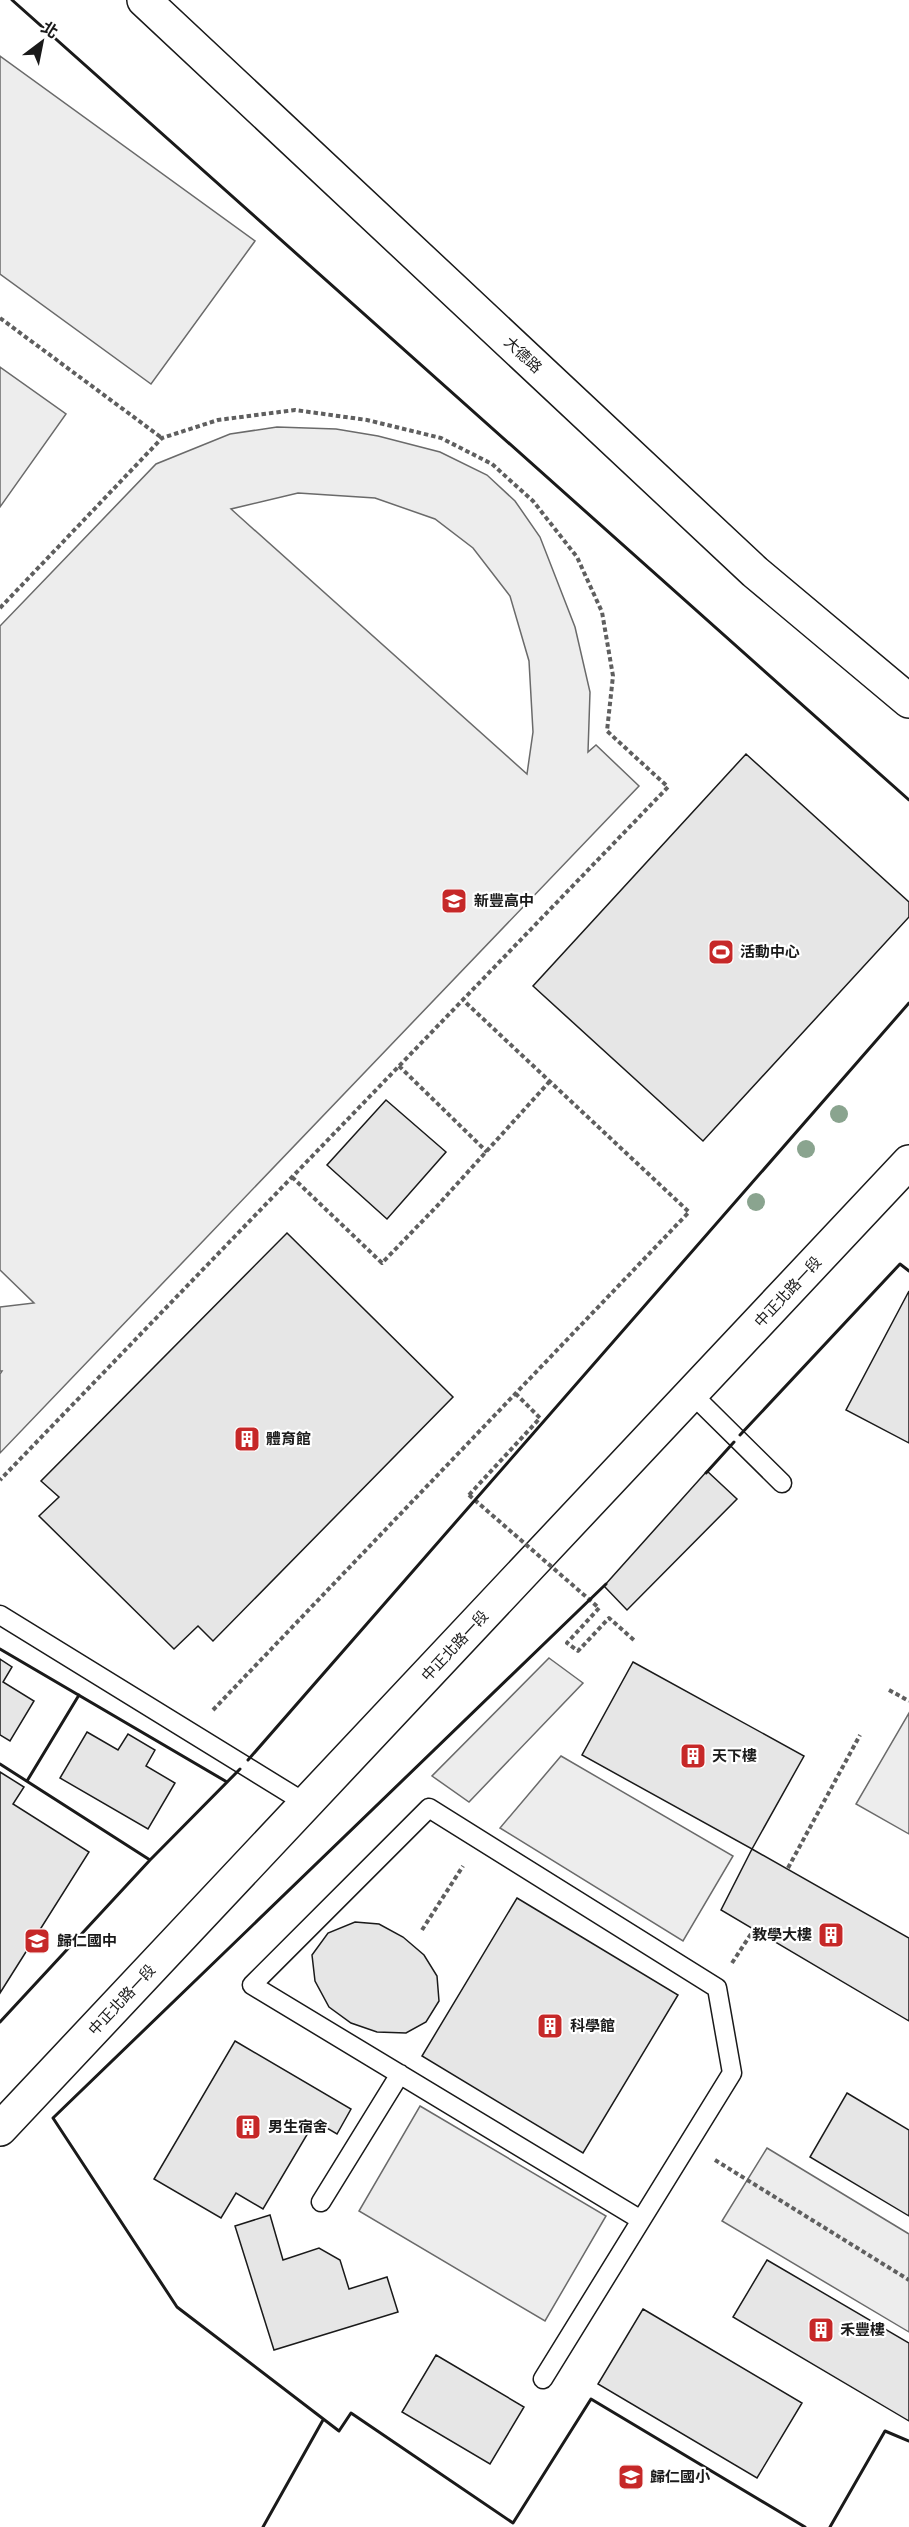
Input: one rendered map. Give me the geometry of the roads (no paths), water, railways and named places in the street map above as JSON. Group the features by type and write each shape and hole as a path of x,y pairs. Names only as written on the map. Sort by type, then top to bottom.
{"street":[{"name":"大德路","path":"144,0 755,572 909,701"},
{"name":"中正北路一段","path":"0,2129 693,1395 909,1162"}],"lane":[{"path":"693,1395 782,1483"},
{"path":"0,1615 307,1804"},
{"path":"543,2379 732,2073 717,1988 429,1808 252,1985 641,2220"},
{"path":"321,2202 400,2074"}],"place":[{"name":"新豐高中","path":"454,901"},
{"name":"活動中心","path":"721,952"},
{"name":"體育館","path":"247,1439"},
{"name":"天下樓","path":"693,1756"},
{"name":"教學大樓","path":"831,1935"},
{"name":"歸仁國中","path":"37,1941"},
{"name":"科學館","path":"550,2026"},
{"name":"男生宿舍","path":"248,2127"},
{"name":"禾豐樓","path":"821,2330"},
{"name":"歸仁國小","path":"631,2477"}]}
